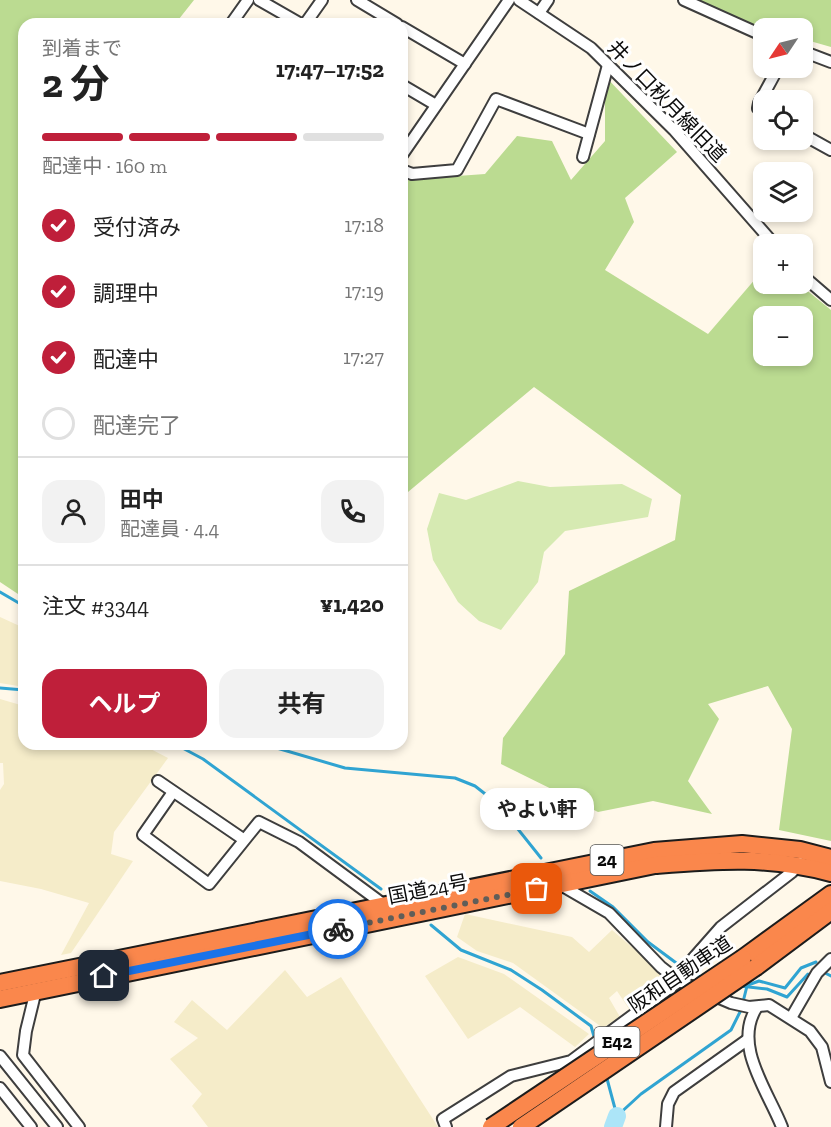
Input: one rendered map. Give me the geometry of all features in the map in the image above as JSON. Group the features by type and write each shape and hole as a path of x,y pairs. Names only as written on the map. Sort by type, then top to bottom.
{"highway":[{"name":"国道24号","path":"0,983 654,851 742,844 800,857 831,873"},
{"name":"国道24号","path":"0,999 655,865 738,858 831,858"},
{"name":"阪和自動車道","path":"521,1127 749,962 831,894"},
{"name":"阪和自動車道","path":"491,1127 831,911"}],"street":[{"path":"235,18 248,0"},
{"path":"259,0 292,18"},
{"path":"308,18 322,0"},
{"path":"357,0 387,18"},
{"path":"408,145 509,0"},
{"name":"井ノ口秋月線旧道","path":"519,0 572,33 608,65 674,130 765,234"},
{"path":"540,13 548,0"},
{"path":"684,0 753,31"},
{"path":"408,31 465,64"},
{"path":"813,55 831,62"},
{"path":"583,157 608,65"},
{"path":"408,89 436,105"},
{"path":"408,172 457,170 496,99 589,134"},
{"path":"813,140 831,150"},
{"path":"813,284 831,300"},
{"path":"158,781 243,839"},
{"path":"173,792 144,836 209,884 256,824 262,823 299,842 399,916"},
{"path":"446,1127 443,1119 511,1076 571,1061 681,979 691,961 721,927 800,857"},
{"path":"542,872 609,913 661,967 681,979 731,1003 753,1007 769,1005 810,1031 822,1047 831,1082"},
{"path":"791,1018 817,973 831,960"},
{"path":"36,990 23,1055 79,1127"},
{"path":"753,1007 747,1040 758,1073 782,1127"},
{"path":"666,1127 668,1104 674,1092 747,1040"},
{"path":"0,1056 57,1127"},
{"path":"0,1088 31,1127"}],"shaded area":[{"path":"0,617 18,625 18,686 0,683"},
{"path":"0,699 18,704 18,750 153,750 168,758 114,832 111,854 133,861 71,953 61,955 89,903 41,889 0,881 0,790 4,784 3,763 0,763"},
{"path":"465,914 572,937 589,952 612,930 669,979 629,1009 617,991 609,998 620,1017 603,1028 513,963 477,951 457,937"},
{"path":"458,957 504,974 589,1034 575,1047 520,1007 468,1039 425,976"},
{"path":"285,970 307,997 341,977 438,1127 208,1127 192,1106 202,1094 170,1059 198,1038 174,1022 192,1000 227,1030"}],"green space":[{"path":"0,0 194,0 180,18 18,18 18,594 0,582"},
{"path":"680,0 831,0 831,47 813,42 813,18 753,18 753,29 707,18"},
{"path":"605,76 677,152 625,198 634,222 605,270 708,334 753,282 753,294 811,294 831,310 831,841 779,830 792,729 768,686 708,704 719,719 688,781 712,814 653,801 598,812 501,764 503,738 565,654 569,591 675,540 681,495 534,387 408,492 408,180 485,174 517,136 552,141 571,180 605,141"},
{"path":"518,481 550,487 622,484 652,499 648,517 565,531 544,552 538,582 501,630 479,621 458,602 433,560 427,529 439,493 466,500"}],"waterway":[{"path":"0,592 18,602"},
{"path":"0,688 18,690"},
{"path":"186,750 203,759 381,889"},
{"path":"284,750 345,768 455,778 475,786 498,804 541,858"},
{"path":"590,891 613,907 648,942 683,968"},
{"path":"431,925 461,950 511,970 542,990 591,1026 595,1040"},
{"path":"748,985 759,981 785,988 801,968 816,962"},
{"path":"689,971 702,977"},
{"path":"825,973 831,976"},
{"path":"740,986 767,989 787,997 808,974"},
{"path":"743,1002 747,986"},
{"path":"606,1075 617,1116 641,1094 731,1030 742,1008"},
{"path":"613,1127 617,1116"}],"way so far":[{"path":"338,929 537,889"}],"place":[{"name":"やよい軒","path":"537,889"}],"route":[{"path":"104,976 338,929"}]}
